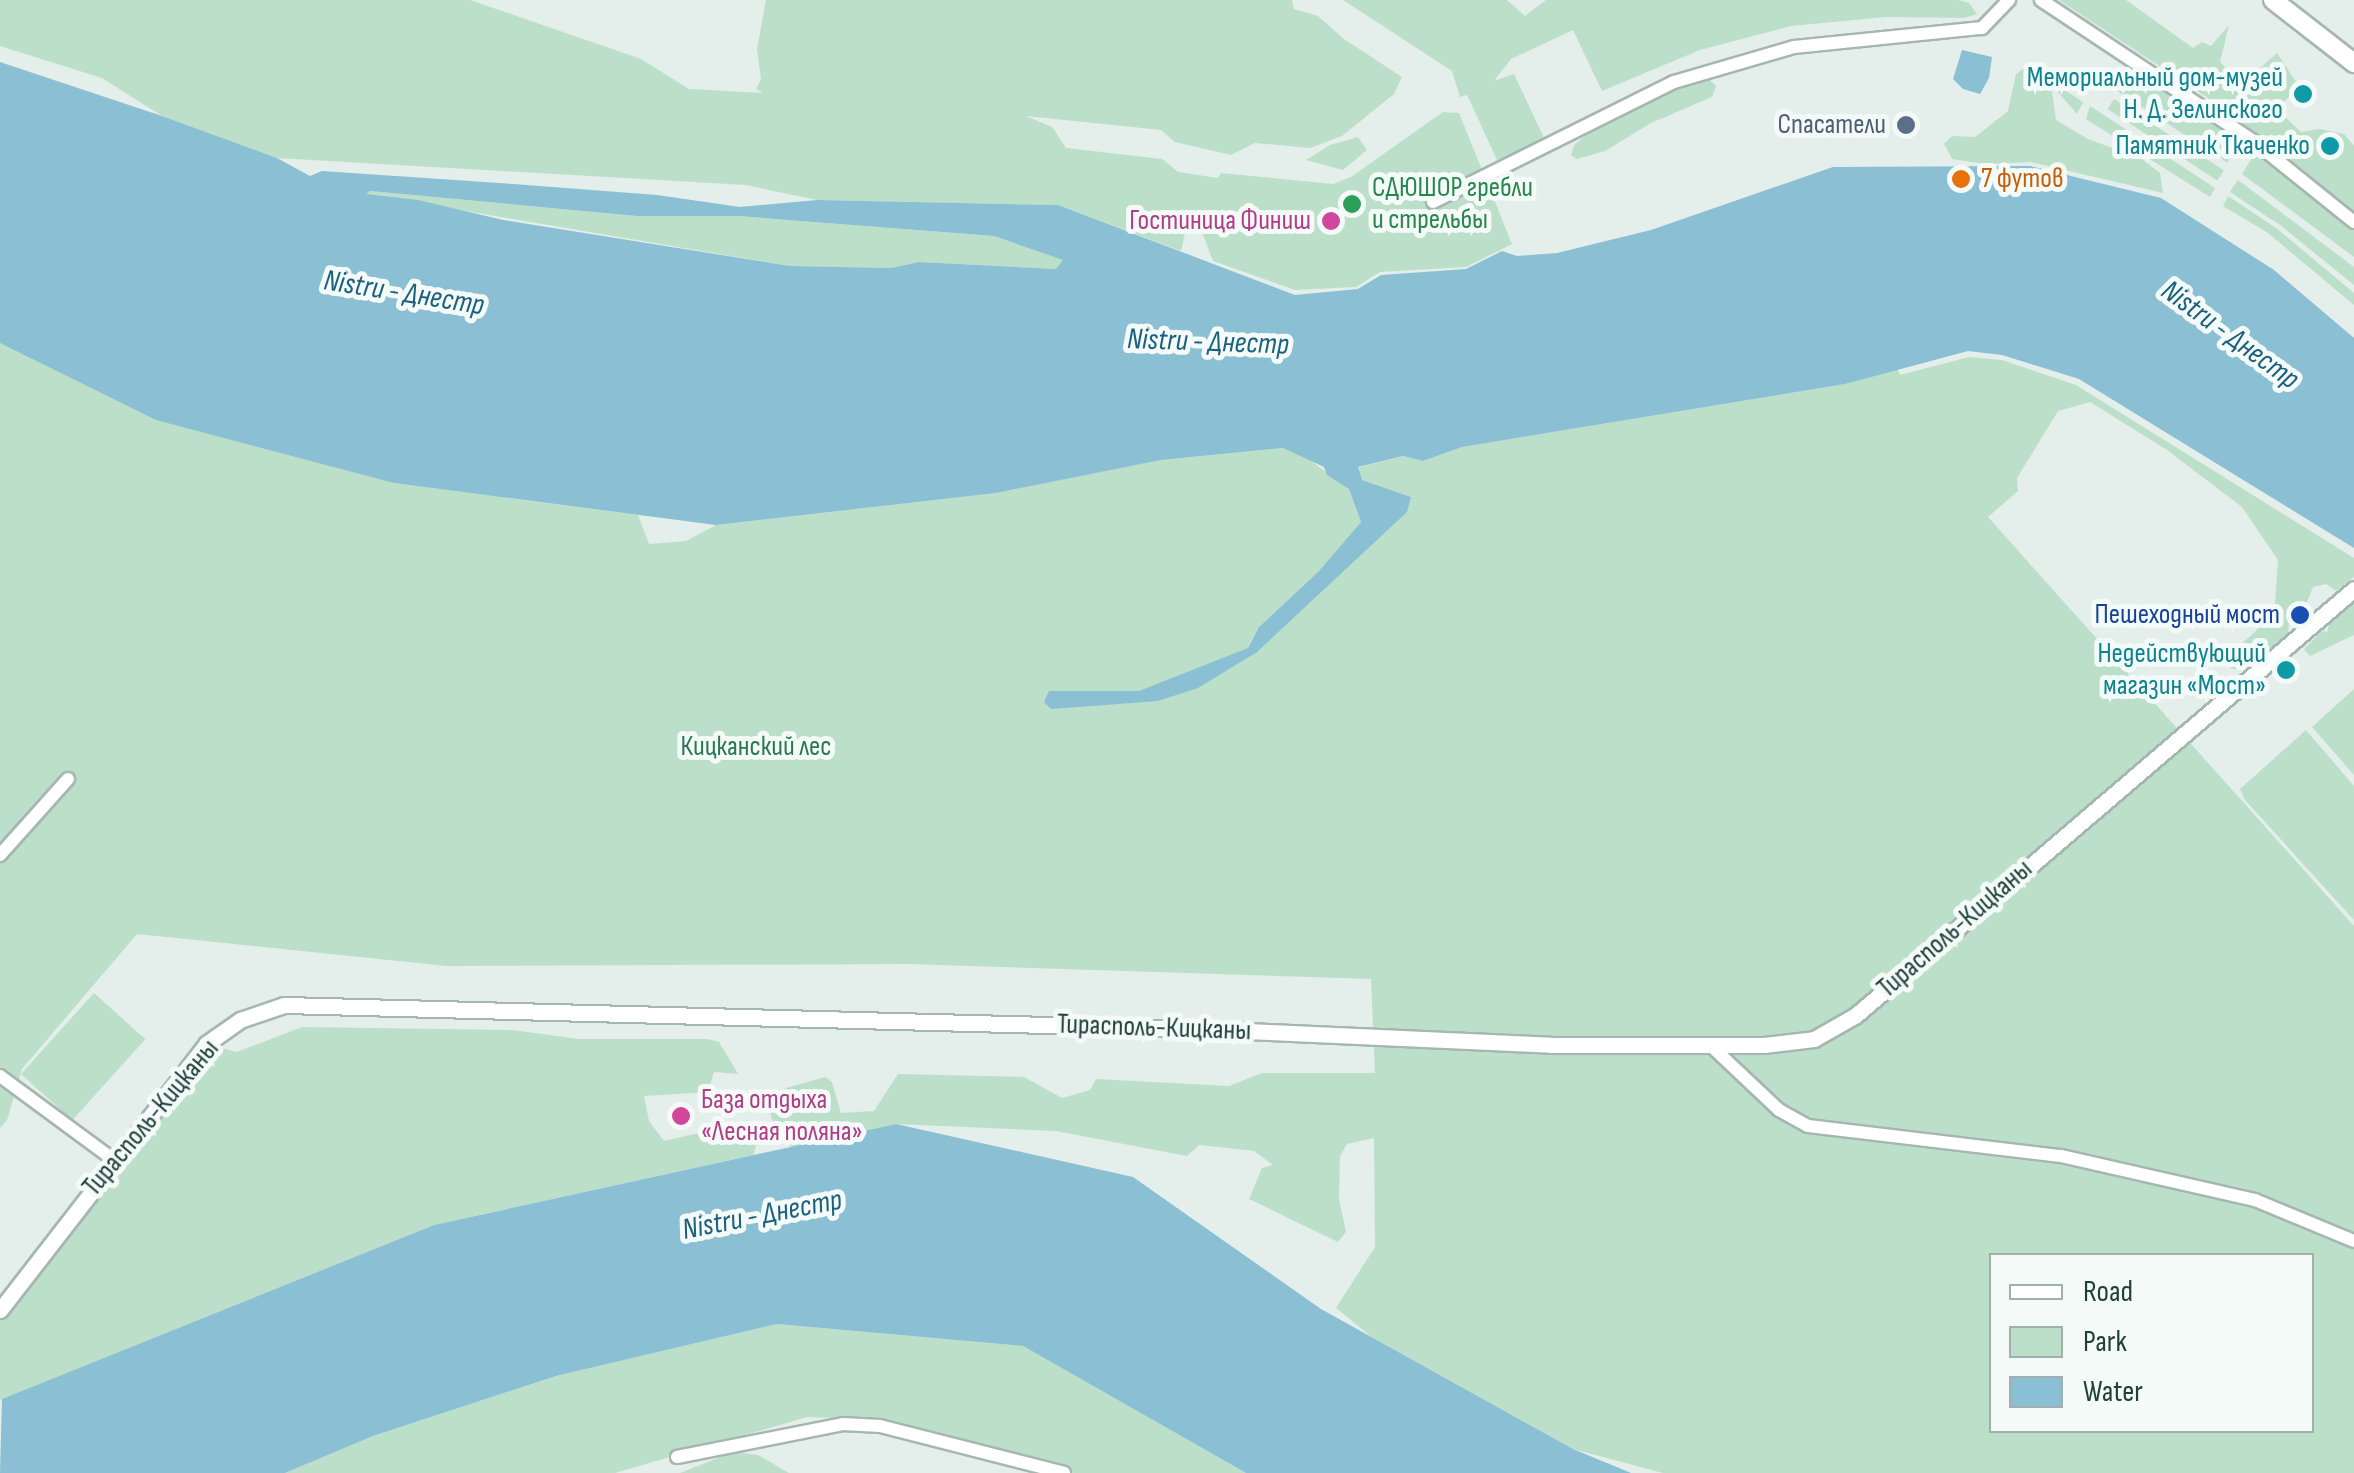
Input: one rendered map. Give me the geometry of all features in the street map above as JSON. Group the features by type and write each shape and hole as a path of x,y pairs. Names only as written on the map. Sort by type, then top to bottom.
{"main road":[{"path":"2276,1 2354,63"}],"street":[{"path":"1433,202 1674,82 1794,47 1982,28 2009,0"},
{"path":"2041,0 2252,140 2354,222"},
{"name":"Тирасполь-Кицканы","path":"0,1310 206,1044 240,1020 284,1005 1203,1029 1551,1045 1806,1041 1845,1023 2352,591"},
{"path":"0,855 68,778"},
{"path":"1710,1045 1779,1110 1808,1126 2061,1156 2255,1200 2354,1241"},
{"path":"0,1076 114,1160"},
{"path":"677,1457 843,1424 880,1426 1064,1473"}],"green space":[{"path":"0,0 470,0 641,59 689,89 763,93 756,89 761,79 757,49 766,0 1292,0 1294,9 1318,16 1344,39 1402,77 1394,94 1342,136 1310,148 1255,143 1231,155 1175,142 1161,130 1026,116 1052,127 1066,148 1162,159 1178,172 1218,178 1221,173 1333,184 1351,177 1443,112 1459,113 1512,244 1466,267 1380,272 1356,287 1295,290 1213,261 1199,224 1185,233 1181,251 1058,205 817,200 746,185 277,158 162,116 102,78 0,46"},
{"path":"1343,0 1507,0 1525,16 1546,0 1958,0 1969,3 1977,14 1964,18 1886,17 1791,26 1700,50 1602,91 1573,30 1511,59 1494,81 1514,74 1545,140 1498,162 1467,95 1460,97 1452,71"},
{"path":"2059,0 2126,0 2193,48 2202,42 2211,46 2229,25 2220,62 2234,76 2248,79 2277,53 2298,85 2278,110 2301,132 2320,129 2344,134 2354,146 2354,213 2217,104"},
{"path":"2129,64 2243,138 2227,162 2113,88"},
{"path":"2027,66 2083,102 2077,114 2051,84 2056,120 2088,139 2142,159 2160,173 2163,193 2031,162 1985,164 1952,159 1944,144 1952,136 1975,137 2008,111 2016,74"},
{"path":"1690,80 1710,80 1716,86 1712,97 1651,123 1605,151 1577,159 1571,155 1574,145 1586,135"},
{"path":"2114,99 2224,170 2217,180 2107,109"},
{"path":"2090,106 2215,188 2210,197 2086,119"},
{"path":"1358,137 1367,150 1343,170 1306,160 1330,145"},
{"path":"2257,150 2354,228 2354,257 2242,174"},
{"path":"2238,180 2354,267 2354,285 2280,225 2230,192"},
{"path":"370,191 637,216 738,216 994,236 1064,260 1057,269 919,262 891,268 790,266 365,194"},
{"path":"2228,196 2276,228 2354,293 2354,305 2268,233 2223,206"},
{"name":"Кицканский лес","path":"0,343 394,483 638,515 649,544 686,541 716,525 996,493 1161,460 1283,448 1299,452 1349,489 1361,522 1318,572 1259,627 1248,647 1411,497 1361,480 1357,468 1403,456 1423,461 1462,447 1845,384 1897,367 1900,375 1969,357 2002,360 2076,385 2354,558 2354,577 2336,591 2326,584 2313,587 2305,607 2289,622 2288,635 2246,671 2230,668 2233,651 2255,632 2275,605 2278,560 2242,507 2167,450 2090,402 2058,411 2017,478 2018,491 1988,517 2354,926 2354,1473 1663,1473 1573,1449 1373,1338 1336,1308 1375,1247 1374,1138 1347,1144 1340,1156 1339,1199 1346,1232 1338,1242 1249,1199 1262,1168 1273,1165 1254,1151 1199,1145 1187,1156 1056,1131 896,1124 791,1147 774,1126 766,1099 772,1092 825,1077 832,1082 841,1113 874,1111 898,1074 1024,1077 1062,1098 1090,1090 1096,1079 1229,1086 1262,1073 1375,1073 1371,979 908,964 446,966 137,934 22,1069 7,1120 0,1128"},
{"path":"2354,602 2354,635 2310,656 2304,649 2323,630 2327,633 2329,624"},
{"path":"2354,689 2354,775 2312,727"},
{"path":"2306,730 2354,786 2354,920 2245,800 2240,789"},
{"path":"94,993 145,1039 72,1120 21,1074"},
{"path":"302,1027 513,1030 579,1039 708,1039 719,1042 738,1074 714,1072 708,1092 644,1096 649,1121 664,1141 729,1126 754,1127 760,1135 753,1155 434,1225 0,1400 0,1310 206,1044 237,1052"},
{"path":"777,1324 1023,1346 1246,1473 1074,1473 864,1419 807,1417 615,1473 285,1473 373,1436 556,1376"},
{"path":"733,1452 758,1455 789,1473 680,1473"}],"water":[{"path":"1962,50 1992,57 1989,78 1980,94 1963,89 1953,79"},
{"name":"Nistru - Днестр","path":"0,62 277,158 310,176 322,171 513,184 657,195 740,207 817,200 1058,205 1295,295 1358,289 1381,275 1466,269 1502,251 1517,256 1557,253 1651,230 1833,167 2030,166 2161,198 2274,270 2354,338 2354,548 2079,379 2002,355 1968,351 1845,384 1462,447 1423,461 1403,456 1358,467 1362,480 1411,497 1407,512 1257,652 1198,688 1158,701 1051,709 1044,702 1049,691 1139,691 1248,648 1259,627 1318,572 1361,522 1349,489 1327,475 1324,467 1283,448 1161,460 996,493 716,525 394,483 156,420 0,343","holes":["370,191 637,216 738,216 994,236 1063,260 1056,269 919,262 891,268 790,266 366,194"]},
{"name":"Nistru - Днестр","path":"896,1124 1133,1177 1321,1309 1573,1449 1631,1473 1246,1473 1023,1346 777,1324 556,1376 373,1436 285,1473 0,1473 2,1399 434,1225"}],"place":[{"name":"Мемориальный дом-музей Н. Д. Зелинского","path":"2303,94"},
{"name":"Спасатели","path":"1906,125"},
{"name":"Памятник Ткаченко","path":"2330,146"},
{"name":"7 футов","path":"1961,179"},
{"name":"СДЮШОР гребли и стрельбы","path":"1352,204"},
{"name":"Гостиница Финиш","path":"1331,221"},
{"name":"Пешеходный мост","path":"2300,615"},
{"name":"Недействующий магазин «Мост»","path":"2286,670"},
{"name":"База отдыха «Лесная поляна»","path":"681,1116"}]}
